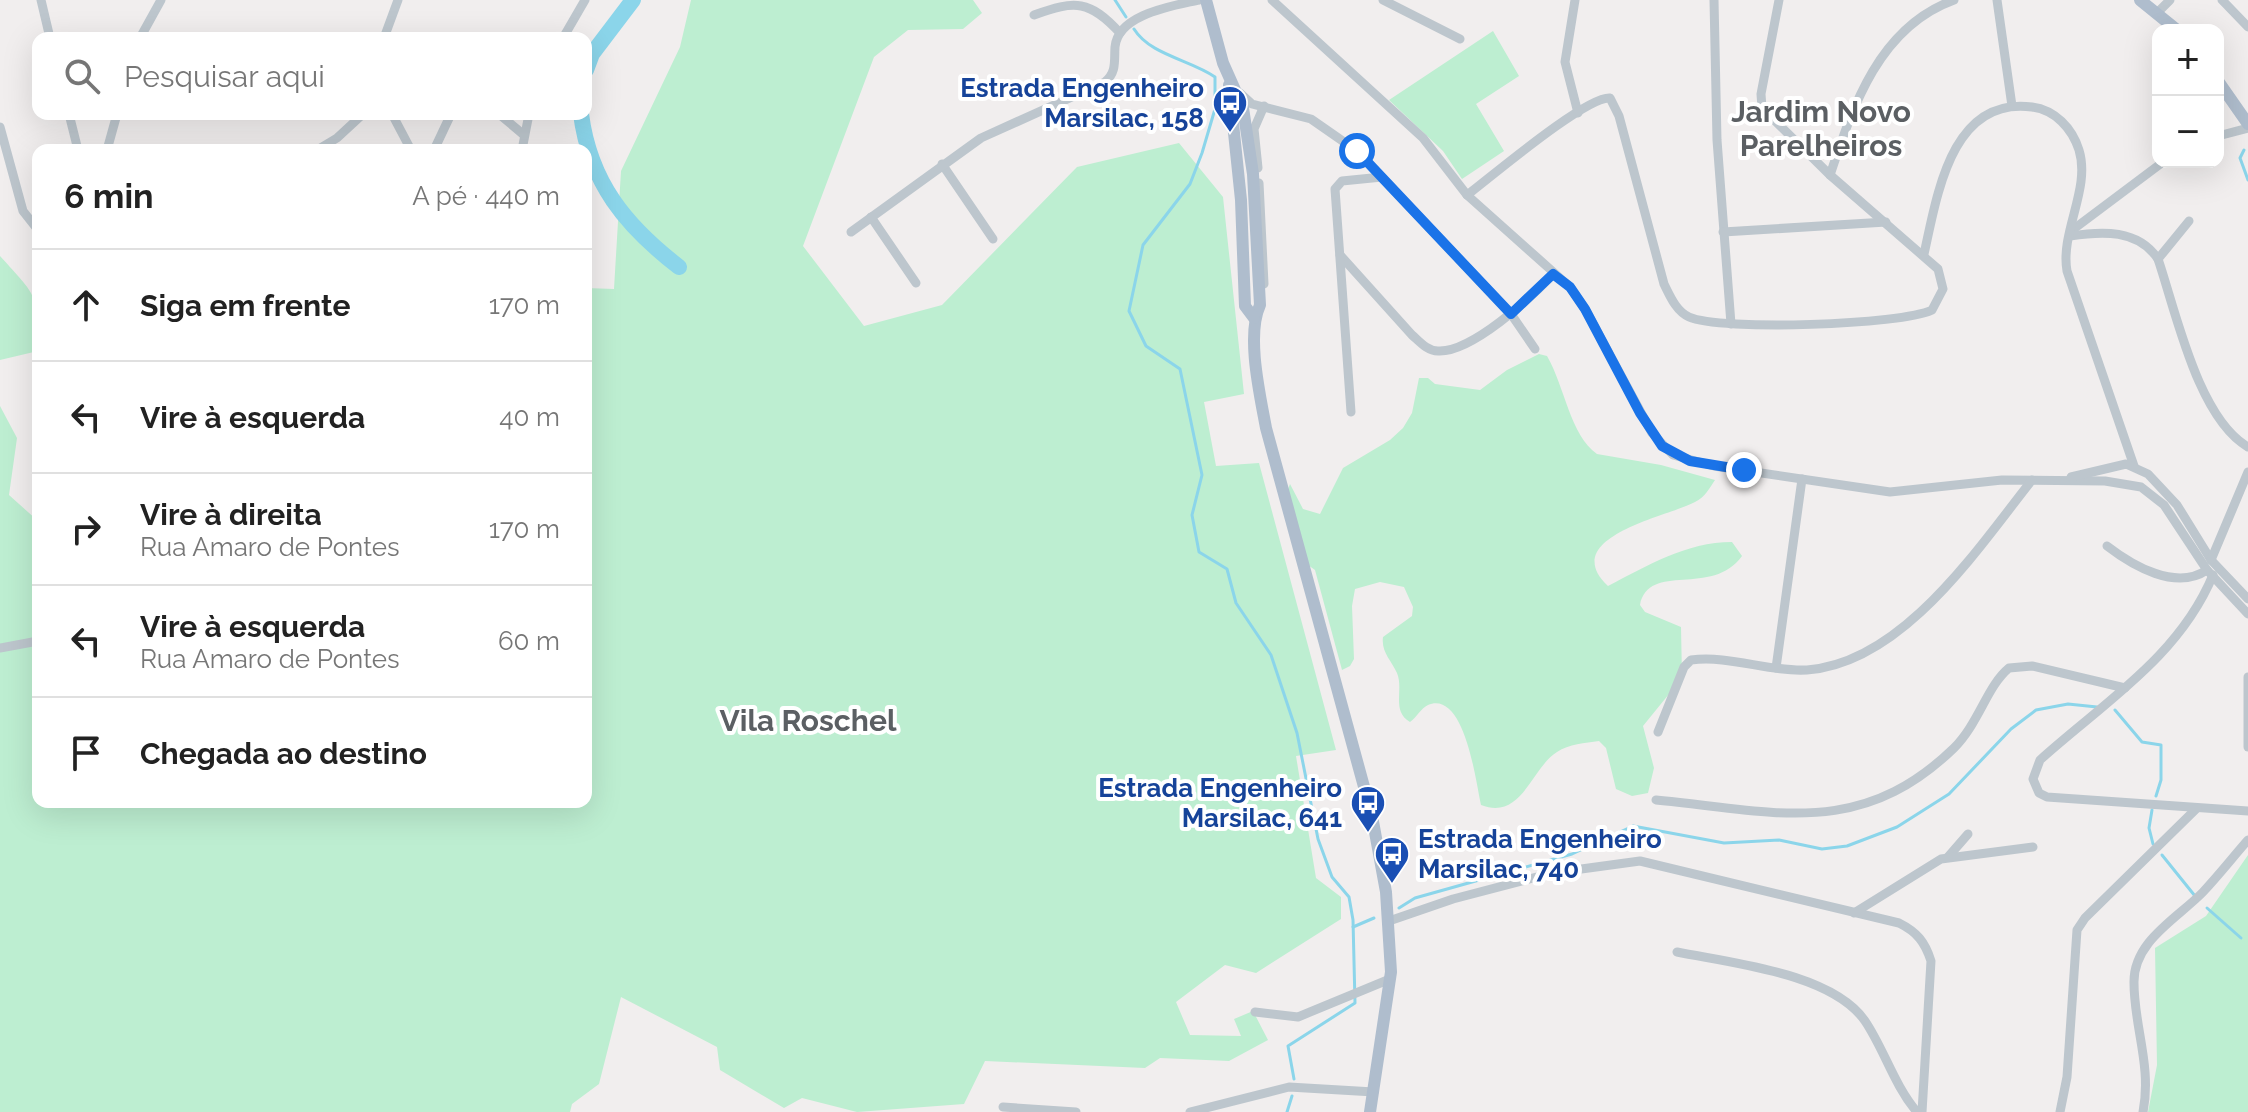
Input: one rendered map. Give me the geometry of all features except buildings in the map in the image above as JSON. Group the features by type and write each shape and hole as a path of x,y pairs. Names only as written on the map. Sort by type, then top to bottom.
{"main road":[{"path":"1206,0 1229,80 1241,200 1245,306 1254,323"},
{"path":"2140,0 2171,24"},
{"path":"1229,80 1248,106 1260,305 1254,323 1258,387 1266,428 1372,816 1389,921 1390,979 1370,1112"},
{"path":"2224,90 2248,126"},
{"path":"1232,121 1248,106"},
{"path":"1232,121 1250,131"}],"street":[{"path":"41,0 49,32"},
{"path":"143,32 161,0"},
{"path":"386,32 398,0"},
{"path":"566,32 585,0"},
{"path":"1153,0 1157,11"},
{"path":"851,232 981,138 1105,82 1114,69 1115,43 1120,33 1157,11 1199,0"},
{"path":"1272,0 1423,138 1467,195 1570,287 1585,309 1640,413 1662,446 1673,455 1714,466 1890,492 1981,481 2127,483 2152,494 2248,614"},
{"path":"1383,0 1460,39"},
{"path":"1575,0 1565,62 1578,113"},
{"path":"1714,0 1723,232 1731,324"},
{"path":"1467,195 1597,100 1610,98 1619,116 1649,237 1669,295 1687,316 1731,324 1919,316 1937,305 1943,280 1924,254 1830,175 1762,108 1760,102 1779,0"},
{"path":"1830,175 1852,109 1894,39 1912,24 1954,0"},
{"path":"1997,0 2012,106"},
{"path":"2158,12 2170,0"},
{"path":"2222,0 2248,27"},
{"path":"1034,15 1066,4 1085,3 1099,10 1120,33"},
{"path":"1248,106 1295,112 1332,130 1382,177 1511,314 1535,349"},
{"path":"1250,131 1264,106"},
{"path":"1924,254 1938,191 1951,154 1972,126 1989,113 2012,106 2040,108 2056,115 2075,139 2080,154 2081,173 2065,256 2067,271 2134,466"},
{"path":"70,120 76,144"},
{"path":"109,144 115,120"},
{"path":"327,144 356,120"},
{"path":"395,120 408,144"},
{"path":"437,144 448,120"},
{"path":"506,120 524,135"},
{"path":"523,144 528,120"},
{"path":"2224,134 2248,126"},
{"path":"0,127 23,211 32,222"},
{"path":"942,164 993,239"},
{"path":"2070,234 2155,168"},
{"path":"1351,412 1335,196 1338,184 1382,177"},
{"path":"871,217 916,283"},
{"path":"2158,259 2189,221"},
{"path":"1723,232 1886,222"},
{"path":"2070,234 2133,237 2150,246 2158,259 2213,412 2231,435 2248,447"},
{"path":"1340,255 1412,335 1431,350 1447,350 1459,345 1511,314 1553,274"},
{"path":"2060,480 2116,465 2134,466 2162,485 2210,568 2248,599"},
{"path":"2248,472 2210,568 2179,635 2125,688 2040,760 2034,769 2035,787 2047,797 2248,811"},
{"path":"1776,668 1802,479"},
{"path":"1658,732 1684,667 1691,660 1807,670 1830,665 1880,643 1899,630 1952,579 2032,480"},
{"path":"2107,546 2127,561 2162,574 2185,578 2210,568"},
{"path":"0,648 32,642"},
{"path":"1656,800 1774,815 1857,807 1908,785 1953,749 1981,716 1992,689 2009,668 2032,666 2125,688"},
{"path":"2248,677 2248,747"},
{"path":"2060,1112 2067,1077 2077,930 2085,918 2197,808"},
{"path":"1948,857 1968,834"},
{"path":"2143,1112 2147,1063 2133,982 2136,965 2153,938 2203,892 2248,840"},
{"path":"1854,913 1931,864 1948,857 2033,847"},
{"path":"1389,921 1453,899 1552,873 1640,861 1899,923 1914,930 1925,945 1931,980 1919,1112"},
{"path":"1677,952 1812,983 1835,992 1865,1021 1919,1112"},
{"path":"1255,1012 1298,1017 1390,979"},
{"path":"1190,1112 1289,1087 1374,1092"},
{"path":"1003,1107 1076,1112"}],"green space":[{"path":"691,0 973,0 982,13 963,29 908,30 874,57 803,246 864,326 942,305 1077,167 1179,143 1223,197 1244,394 1204,402 1216,466 1259,463 1336,750 1296,756 1316,878 1341,897 1341,919 1256,973 1225,965 1176,1002 1190,1035 1241,1036 1234,1019 1253,1011 1268,1040 1229,1061 1160,1058 1145,1068 985,1061 964,1104 857,1112 802,1098 784,1108 720,1070 717,1047 621,997 599,1084 572,1104 570,1112 0,1112 0,406 17,438 9,495 32,516 32,808 592,808 592,288 614,289 621,171 680,47"},
{"path":"1493,31 1519,76 1476,104 1504,151 1462,179 1443,151 1389,100"},
{"path":"0,256 32,296 32,352 0,360"},
{"path":"1539,354 1547,356 1580,435 1597,454 1661,465 1715,480 1695,502 1643,522 1606,542 1596,554 1596,569 1608,586 1667,556 1699,546 1732,542 1742,556 1715,575 1656,585 1646,592 1640,605 1645,612 1681,627 1682,678 1643,726 1654,768 1648,793 1632,796 1616,789 1606,748 1599,741 1557,752 1516,799 1507,806 1495,808 1481,805 1466,741 1451,711 1441,704 1428,705 1410,722 1401,712 1399,680 1385,652 1383,637 1412,616 1413,607 1404,587 1380,582 1355,589 1352,606 1354,659 1350,666 1342,670 1315,570 1308,565 1287,492 1290,484 1303,509 1320,514 1343,468 1390,440 1403,428 1412,413 1419,378 1428,378 1435,384 1480,390 1507,370"},
{"path":"2248,855 2248,1112 2148,1112 2157,1065 2155,948 2206,916"}],"waterway":[{"path":"592,54 633,0"},
{"path":"1115,0 1126,17"},
{"path":"1134,29 1160,51 1215,77 1215,109 1190,184 1143,245 1129,311 1146,346 1180,369 1202,475 1192,515 1199,552 1227,569 1236,603 1271,655 1297,733 1318,839 1332,877 1349,897 1353,920 1355,1003 1288,1046 1294,1079"},
{"path":"582,120 588,144"},
{"path":"2244,150 2240,158 2248,180"},
{"path":"592,158 602,182 627,219 679,267"},
{"path":"1399,908 1415,898 1572,854 1633,826 1724,843 1779,840 1822,849 1847,846 1897,827 1949,794 2011,729 2036,710 2068,704 2097,707"},
{"path":"2115,710 2142,742 2161,745 2161,780 2156,796"},
{"path":"2152,810 2149,828 2153,844"},
{"path":"2162,855 2195,896"},
{"path":"2207,908 2241,938"},
{"path":"1353,927 1374,918"},
{"path":"1287,1112 1292,1096"}],"place":[{"name":"Estrada Engenheiro Marsilac, 158","path":"1230,134"},
{"name":"Estrada Engenheiro Marsilac, 641","path":"1368,834"},
{"name":"Estrada Engenheiro Marsilac, 740","path":"1392,885"}],"district":[{"name":"Jardim Novo Parelheiros","path":"1821,129"},
{"name":"Vila Roschel","path":"808,721"}],"route":[{"path":"1357,151 1511,314 1553,274 1570,287 1585,309 1640,413 1662,446 1673,455 1690,461 1744,470"}]}
